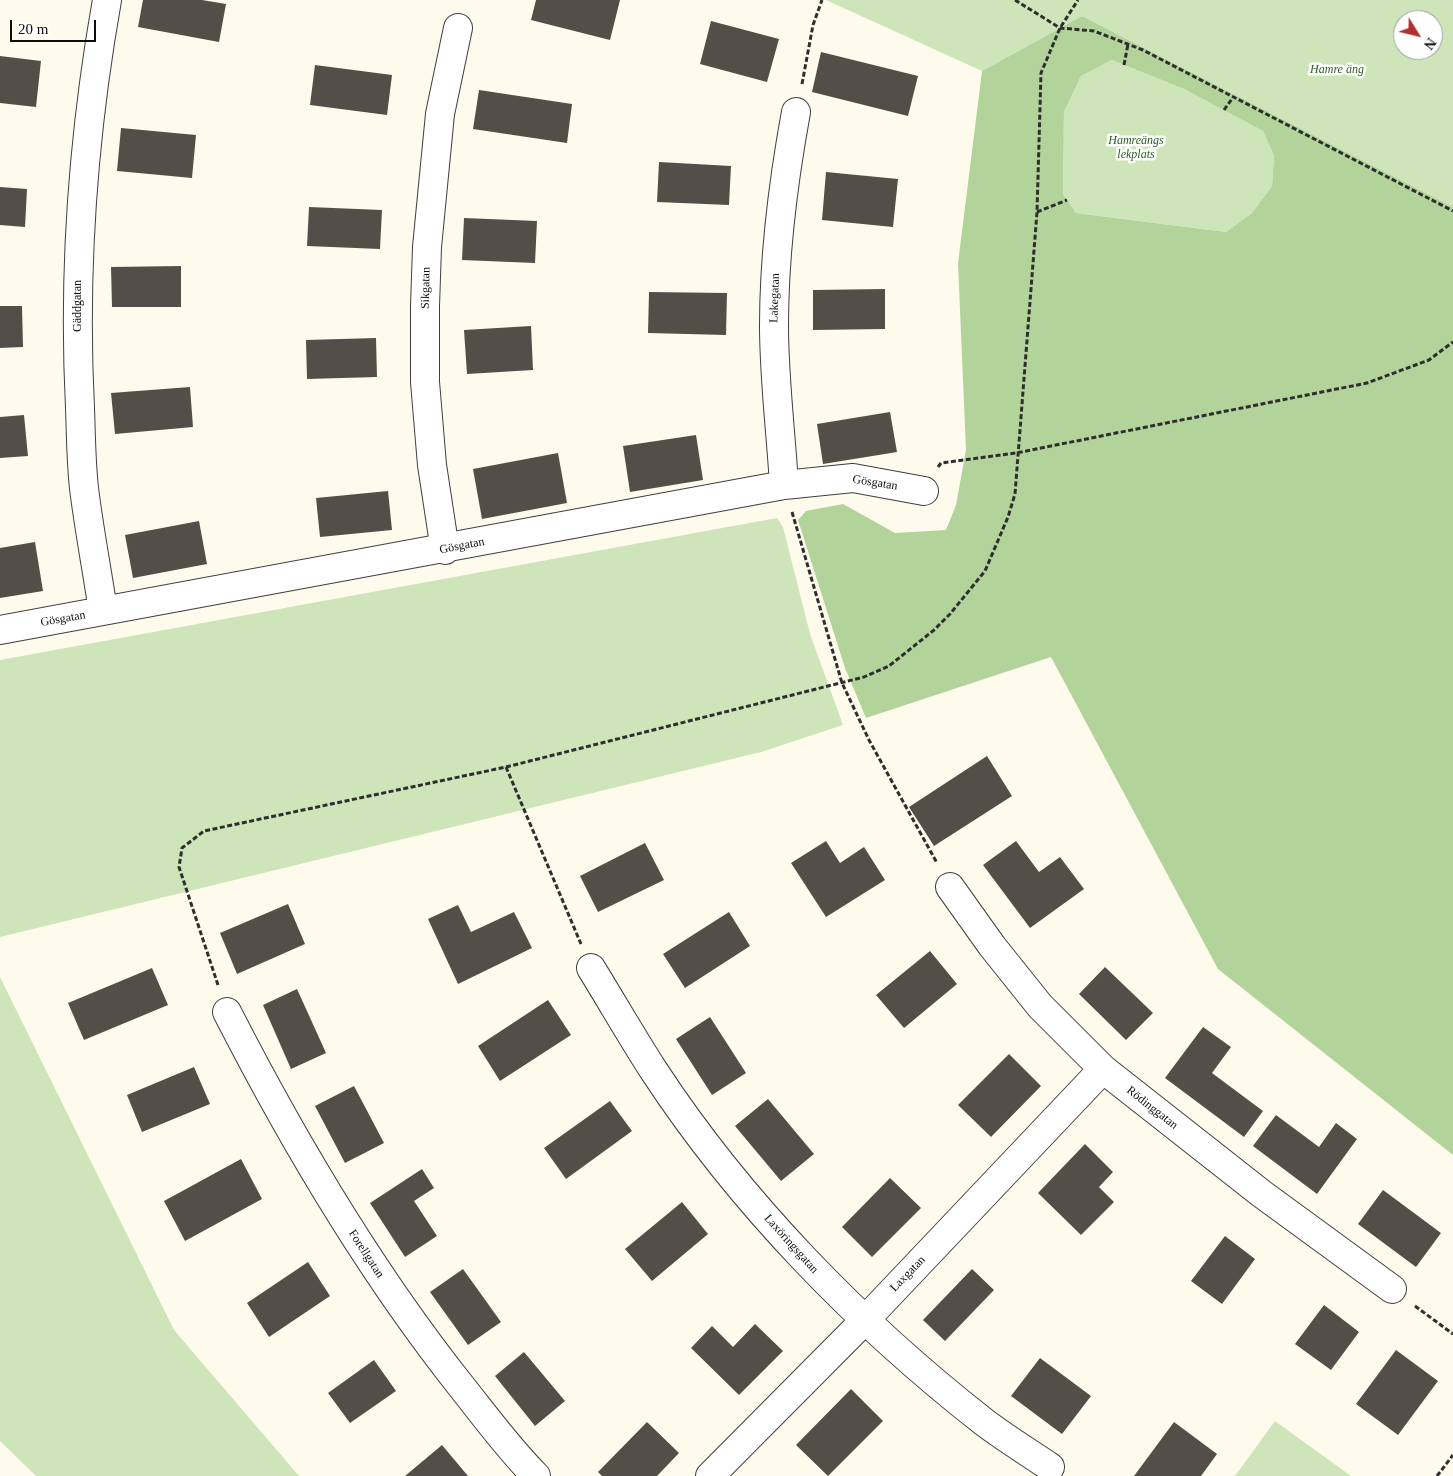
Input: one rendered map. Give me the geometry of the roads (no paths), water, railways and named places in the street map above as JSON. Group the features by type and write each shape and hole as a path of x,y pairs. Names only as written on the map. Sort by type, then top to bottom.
{"street":[{"name":"Gäddgatan","path":"103,611 84,486 78,376 77,288 83,193 95,68 107,0"},
{"name":"Sikgatan","path":"445,550 432,465 425,382 425,306 427,247 440,114 458,28"},
{"name":"Lakegatan","path":"784,485 774,328 775,288 784,182 796,112"},
{"name":"Gösgatan","path":"0,630 445,550 784,485 853,478 924,491"},
{"name":"Rödinggatan","path":"950,887 992,946 1040,1006 1103,1069 1262,1194 1392,1289"},
{"name":"Laxöringsgatan","path":"591,968 654,1072 738,1183 830,1287 985,1422 1050,1467"},
{"name":"Forellgatan","path":"227,1012 299,1146 379,1275 442,1362 518,1458 536,1476"},
{"name":"Laxgatan","path":"710,1476 866,1318 1103,1069"}],"park label":[{"name":"Hamre äng","path":"1337,70"},
{"name":"Hamreängs lekplats","path":"1136,148"}]}
